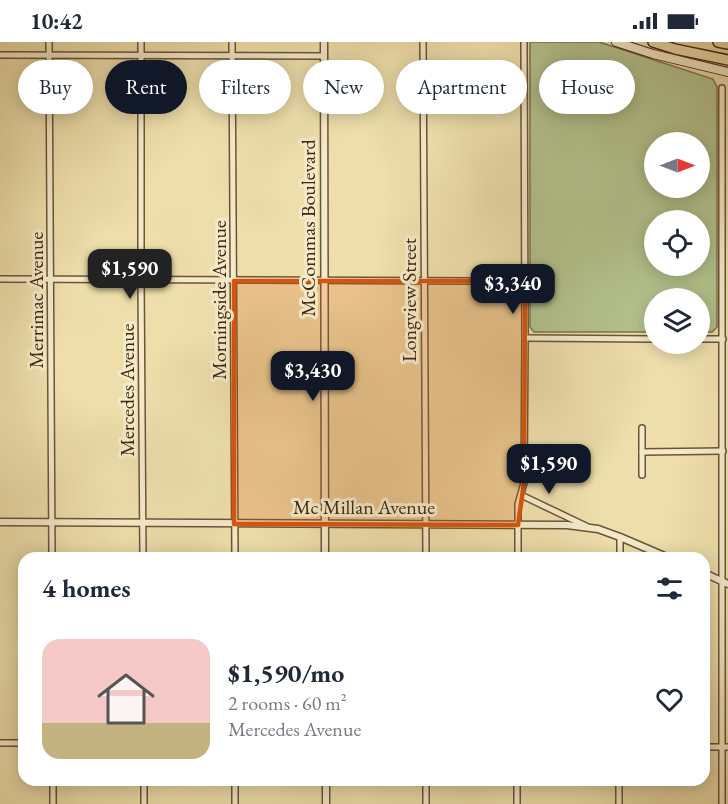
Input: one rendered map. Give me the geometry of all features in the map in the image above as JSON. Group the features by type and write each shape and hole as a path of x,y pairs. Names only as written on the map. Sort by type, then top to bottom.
{"highway":[{"path":"653,42 728,60"},
{"path":"718,42 728,44"}],"main road":[{"path":"616,42 653,54 728,72"}],"street":[{"name":"Merrimac Avenue","path":"49,42 52,552"},
{"name":"Mercedes Avenue","path":"141,42 143,552"},
{"name":"Morningside Avenue","path":"232,42 234,552"},
{"name":"McCommas Boulevard","path":"324,42 325,552"},
{"name":"Longview Street","path":"423,42 426,552"},
{"path":"518,552 518,504 524,483 524,42"},
{"path":"0,55 324,56"},
{"path":"722,804 725,747 723,339 725,145 723,88"},
{"path":"0,279 484,282 525,292"},
{"path":"525,338 644,339"},
{"path":"710,339 723,339"},
{"path":"642,428 642,475"},
{"path":"642,452 723,451"},
{"path":"521,495 588,526"},
{"name":"Mc Millan Avenue","path":"0,522 588,526 655,552"},
{"path":"620,537 620,552"},
{"path":"710,576 725,583"},
{"path":"0,743 18,743"},
{"path":"53,786 53,804"},
{"path":"144,786 144,804"},
{"path":"235,786 235,804"},
{"path":"326,786 326,804"},
{"path":"426,786 426,804"},
{"path":"517,786 517,804"},
{"path":"619,786 619,804"}],"highlighted area":[{"path":"234,281 474,281 525,292 524,483 518,525 234,524"}],"green space":[{"path":"530,42 599,42 713,79 717,87 717,327 710,332 710,288 644,288 644,332 534,332 530,327"}]}
